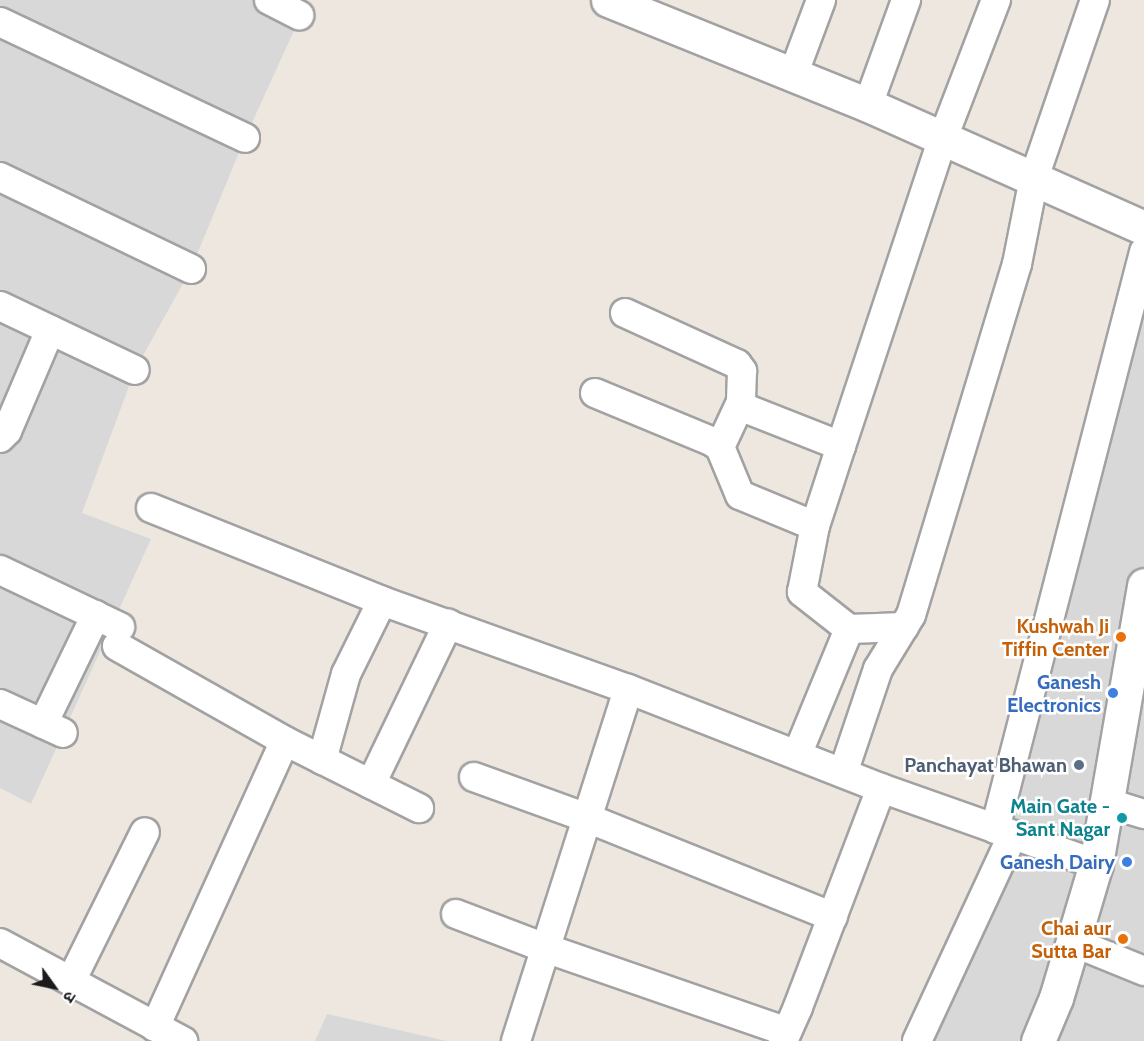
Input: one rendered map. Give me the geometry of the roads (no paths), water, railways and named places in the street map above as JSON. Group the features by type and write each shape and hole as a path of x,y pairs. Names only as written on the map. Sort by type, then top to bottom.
{"street":[{"path":"269,0 299,15"},
{"path":"608,0 868,105 1144,228"},
{"path":"793,75 821,0"},
{"path":"868,105 906,0"},
{"path":"904,627 849,629 802,592 815,526 841,446 943,138 996,0"},
{"path":"843,773 878,669 911,615 1017,264 1034,178 1095,0"},
{"path":"0,22 245,138"},
{"path":"0,177 191,269"},
{"path":"917,1041 1003,832 1144,252"},
{"path":"0,306 135,370"},
{"path":"625,313 737,364 742,371 741,402 720,447"},
{"path":"0,438 7,431 50,330"},
{"path":"595,393 720,447 740,495 815,526"},
{"path":"741,402 747,409 841,446"},
{"path":"151,508 382,601 628,689 881,788 1096,864"},
{"path":"0,570 111,630 285,741 419,807"},
{"path":"1038,1041 1056,998 1096,864 1137,668 1144,585"},
{"path":"322,760 346,674 382,601"},
{"path":"371,784 448,624"},
{"path":"797,755 849,629"},
{"path":"0,704 53,728 111,630"},
{"path":"516,1041 628,689"},
{"path":"155,1027 285,741"},
{"path":"474,777 587,818 833,917"},
{"path":"456,914 785,1036 833,917 881,788"},
{"path":"1108,803 1144,814"},
{"path":"71,981 145,832"},
{"path":"1073,942 1144,970"},
{"path":"0,943 183,1041"}],"place":[{"name":"Kushwah Ji Tiffin Center","path":"1121,637"},
{"name":"Ganesh Electronics","path":"1113,693"},
{"name":"Panchayat Bhawan","path":"1079,765"},
{"name":"Main Gate - Sant Nagar","path":"1122,818"},
{"name":"Ganesh Dairy","path":"1127,862"},
{"name":"Chai aur Sutta Bar","path":"1123,939"}]}
